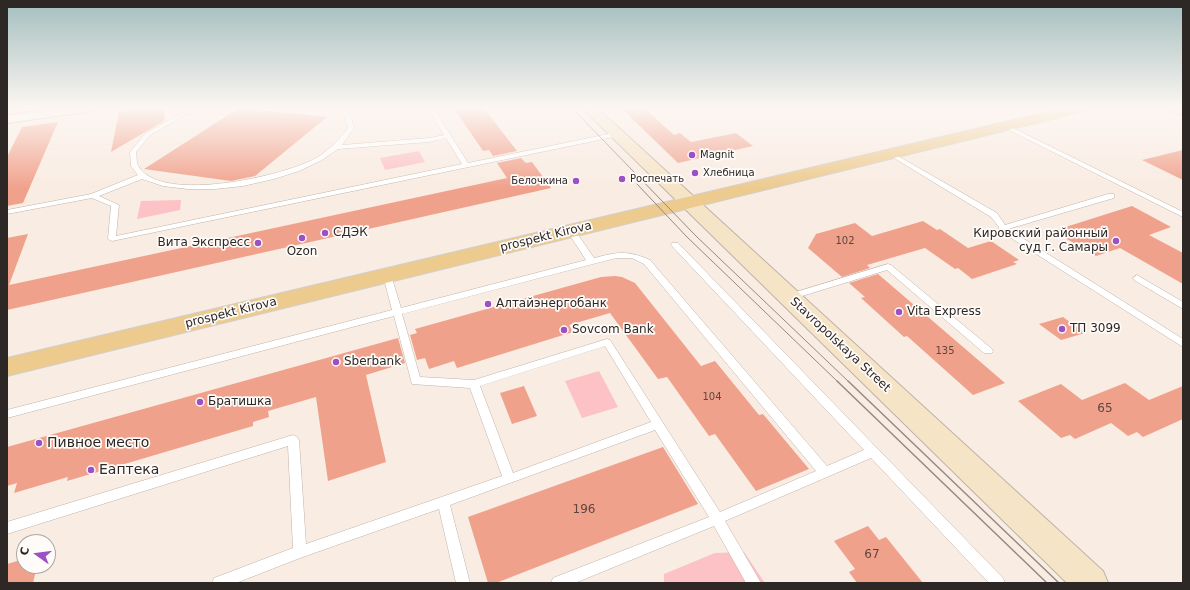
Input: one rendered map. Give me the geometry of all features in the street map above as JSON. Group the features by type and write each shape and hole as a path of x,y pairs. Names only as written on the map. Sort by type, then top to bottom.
{"main road":[{"name":"prospekt Kirova","path":"7,367 970,135"}],"street":[{"name":"Stavropolskaya Street","path":"619,135 1091,583"}],"lane":[{"path":"148,135 134,152 134,166 143,176 164,184 196,188 233,186 276,177 315,161 336,147 346,135"},
{"path":"93,196 115,205 112,239 615,135"},
{"path":"1022,135 1183,215"},
{"path":"336,147 429,140 448,136 466,166"},
{"path":"891,154 994,215 1002,228 1183,344"},
{"path":"7,212 93,196 143,176"},
{"path":"1002,228 1111,196"},
{"path":"571,231 592,262"},
{"path":"675,245 998,583"},
{"path":"7,414 592,262 616,256 633,256 647,262 825,473"},
{"path":"789,297 888,267 988,351"},
{"path":"388,275 416,381 474,384 607,342 717,519 754,583"},
{"path":"1137,278 1183,306"},
{"path":"474,384 509,479"},
{"path":"219,583 300,552 509,479 658,424"},
{"path":"7,528 294,440 300,552"},
{"path":"558,583 717,519 872,452"},
{"path":"443,502 463,583"}],"shaded area":[{"path":"419,151 425,162 385,170 380,158"},
{"path":"181,200 180,210 137,219 141,201"},
{"path":"599,371 618,407 582,418 565,381"},
{"path":"744,552 765,583 664,583 664,574 715,553"}],"building":[{"path":"18,135 53,135 23,203 7,206 7,157"},
{"path":"114,135 141,135 111,152"},
{"path":"198,135 306,135 255,176 231,181 144,169"},
{"path":"472,135 504,135 517,151 493,156 489,150 483,151"},
{"path":"649,135 682,135 691,142 728,135 738,135 753,146 678,163"},
{"path":"1183,150 1183,180 1142,160"},
{"path":"521,158 526,163 532,162 551,188 7,310 7,238 28,234 9,285 507,178 497,163"},
{"name":"Кировский районный суд г. Самары","path":"1132,206 1171,227 1149,235 1183,253 1183,284 1120,248 1096,256 1053,231"},
{"path":"923,221 937,230 940,229 968,248 991,241 1019,260 1013,262 1017,264 972,279 958,268 955,269 925,248 867,265 870,268 842,277 808,248 816,234 855,223 872,236"},
{"path":"878,274 1005,383 973,395 907,336 904,337 861,298 865,297 849,283"},
{"path":"601,277 622,277 635,283 701,366 715,361 759,415 763,414 809,469 756,491 715,434 709,436 667,377 658,379 610,313 569,325 573,332 457,368 454,361 429,369 425,358 417,360 410,335 417,333 415,329"},
{"name":"ТП 3099","path":"1063,317 1085,333 1061,340 1039,324"},
{"path":"398,338 405,363 366,375 386,462 328,481 316,397 268,411 269,417 253,422 253,426 67,481 68,477 14,493 17,483 7,486 7,447"},
{"path":"1125,383 1149,400 1183,386 1183,419 1143,437 1137,432 1128,436 1111,423 1075,439 1070,435 1061,438 1018,401 1061,384 1082,400"},
{"path":"524,386 537,416 512,424 500,393"},
{"path":"663,447 698,504 496,583 488,583 468,517"},
{"path":"868,526 879,540 886,537 923,583 857,583 849,572 855,569 834,541"},
{"path":"16,561 16,574 35,574 33,583 7,583 7,564"}],"tram line":[{"path":"598,135 696,236 849,382"},
{"path":"637,184 687,237 838,382"},
{"path":"837,381 1047,583"},
{"path":"848,381 1059,583"}],"place":[{"name":"Magnit","path":"692,155"},
{"name":"Хлебница","path":"695,173"},
{"name":"Роспечать","path":"622,179"},
{"name":"Белочкина","path":"576,181"},
{"name":"СДЭК","path":"325,233"},
{"name":"Ozon","path":"302,238"},
{"name":"Кировский районный суд г. Самары","path":"1116,241"},
{"name":"Вита Экспресс","path":"258,243"},
{"name":"Алтайэнергобанк","path":"488,304"},
{"name":"Vita Express","path":"899,312"},
{"name":"ТП 3099","path":"1062,329"},
{"name":"Sovcom Bank","path":"564,330"},
{"name":"Sberbank","path":"336,362"},
{"name":"Братишка","path":"200,402"},
{"name":"Пивное место","path":"39,443"},
{"name":"Еаптека","path":"91,470"}]}
